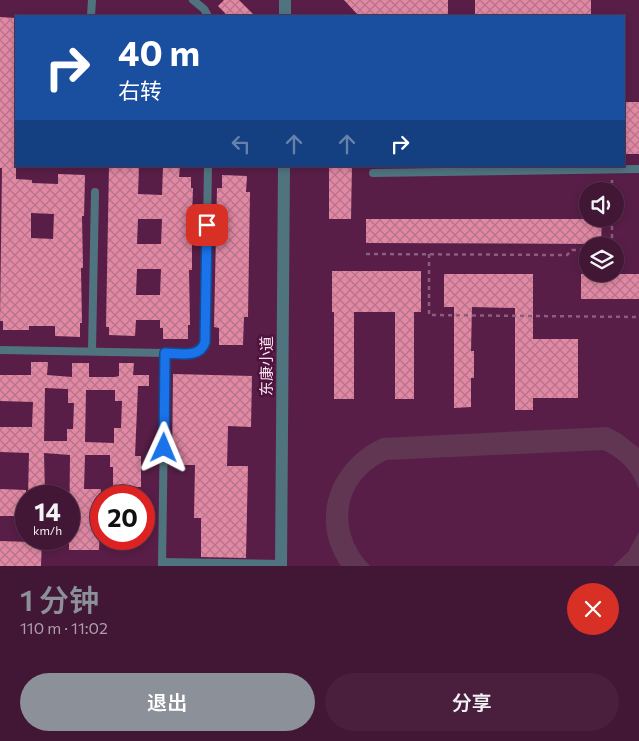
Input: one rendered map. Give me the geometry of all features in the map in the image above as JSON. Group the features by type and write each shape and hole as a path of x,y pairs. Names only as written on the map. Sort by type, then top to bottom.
{"street":[{"path":"285,0 285,15"},
{"name":"东康小道","path":"282,565 284,167"}],"lane":[{"path":"91,15 92,0"},
{"path":"193,0 199,4 207,15"},
{"path":"0,350 194,354 200,351 205,342 208,167"},
{"path":"373,173 639,169"},
{"path":"92,351 95,192"},
{"path":"165,353 162,564 282,565"}],"path":[{"path":"366,254 567,255 572,250 579,250"},
{"path":"429,254 428,316 639,317"}],"shaded area":[{"path":"608,427 639,448 639,489 633,476 625,466 603,450 387,460 372,469 361,480 353,493 349,508 352,538 359,553 370,566 341,566 331,548 326,529 326,510 330,492 338,476 350,461 365,448 382,438"},
{"path":"639,532 639,566 613,566 628,552"}],"building":[{"path":"224,0 239,0 254,15 225,15 218,6"},
{"path":"344,0 448,0 448,15 358,15"},
{"path":"475,0 591,0 591,15 475,15"},
{"path":"0,17 15,18 16,179 32,180 32,183 58,184 58,174 85,175 84,216 82,216 83,268 81,268 82,323 80,323 80,337 55,336 55,326 29,326 29,330 3,330 3,321 0,321 2,168 0,168","holes":["31,213 54,214 53,239 31,238"]},
{"path":"625,102 639,102 639,154 625,154"},
{"path":"109,167 139,167 138,194 162,195 163,167 180,167 179,177 191,177 191,188 193,188 192,218 190,218 192,270 189,270 190,325 188,325 188,339 163,339 163,328 160,328 160,320 136,320 135,336 109,335 109,327 106,327","holes":["138,219 162,219 161,244 137,244","137,269 161,269 160,295 136,295"]},
{"path":"329,167 352,167 351,219 329,219"},
{"path":"222,175 247,176 246,192 250,192 248,317 244,317 243,345 219,345 219,328 214,327 217,188 222,188"},
{"path":"366,219 579,219 579,227 602,227 601,237 579,237 579,244 366,243"},
{"path":"332,271 421,271 421,312 414,312 414,399 395,399 395,312 354,312 354,399 334,399"},
{"path":"444,274 533,274 533,339 578,339 578,398 533,398 533,410 515,410 515,308 472,307 471,351 474,351 474,378 471,378 471,407 454,408 454,307 444,307"},
{"path":"624,274 639,274 639,299 581,299 581,282 624,282"},
{"path":"31,362 48,362 47,375 72,377 72,363 89,363 89,377 115,377 119,376 119,363 134,363 133,375 149,375 149,386 138,386 135,456 141,456 141,485 113,485 113,467 110,467 110,455 85,455 84,489 90,489 90,550 80,550 80,485 70,485 70,455 44,453 45,485 28,485 29,453 0,452 0,427 32,427 33,402 0,401 0,375 31,375","holes":["45,388 68,389 68,403 74,403 73,429 67,429 67,441 44,441","86,390 115,390 115,401 122,401 121,428 114,428 114,443 85,442"]},
{"path":"173,374 252,376 251,427 228,426 227,466 248,466 246,558 201,557 201,518 194,518 195,465 172,465"},
{"path":"0,489 15,490 15,516 0,516"},
{"path":"0,541 15,542 15,550 42,550 41,566 0,566"}],"route":[{"path":"164,448 165,353 194,354 204,347 205,342 207,225"}]}
